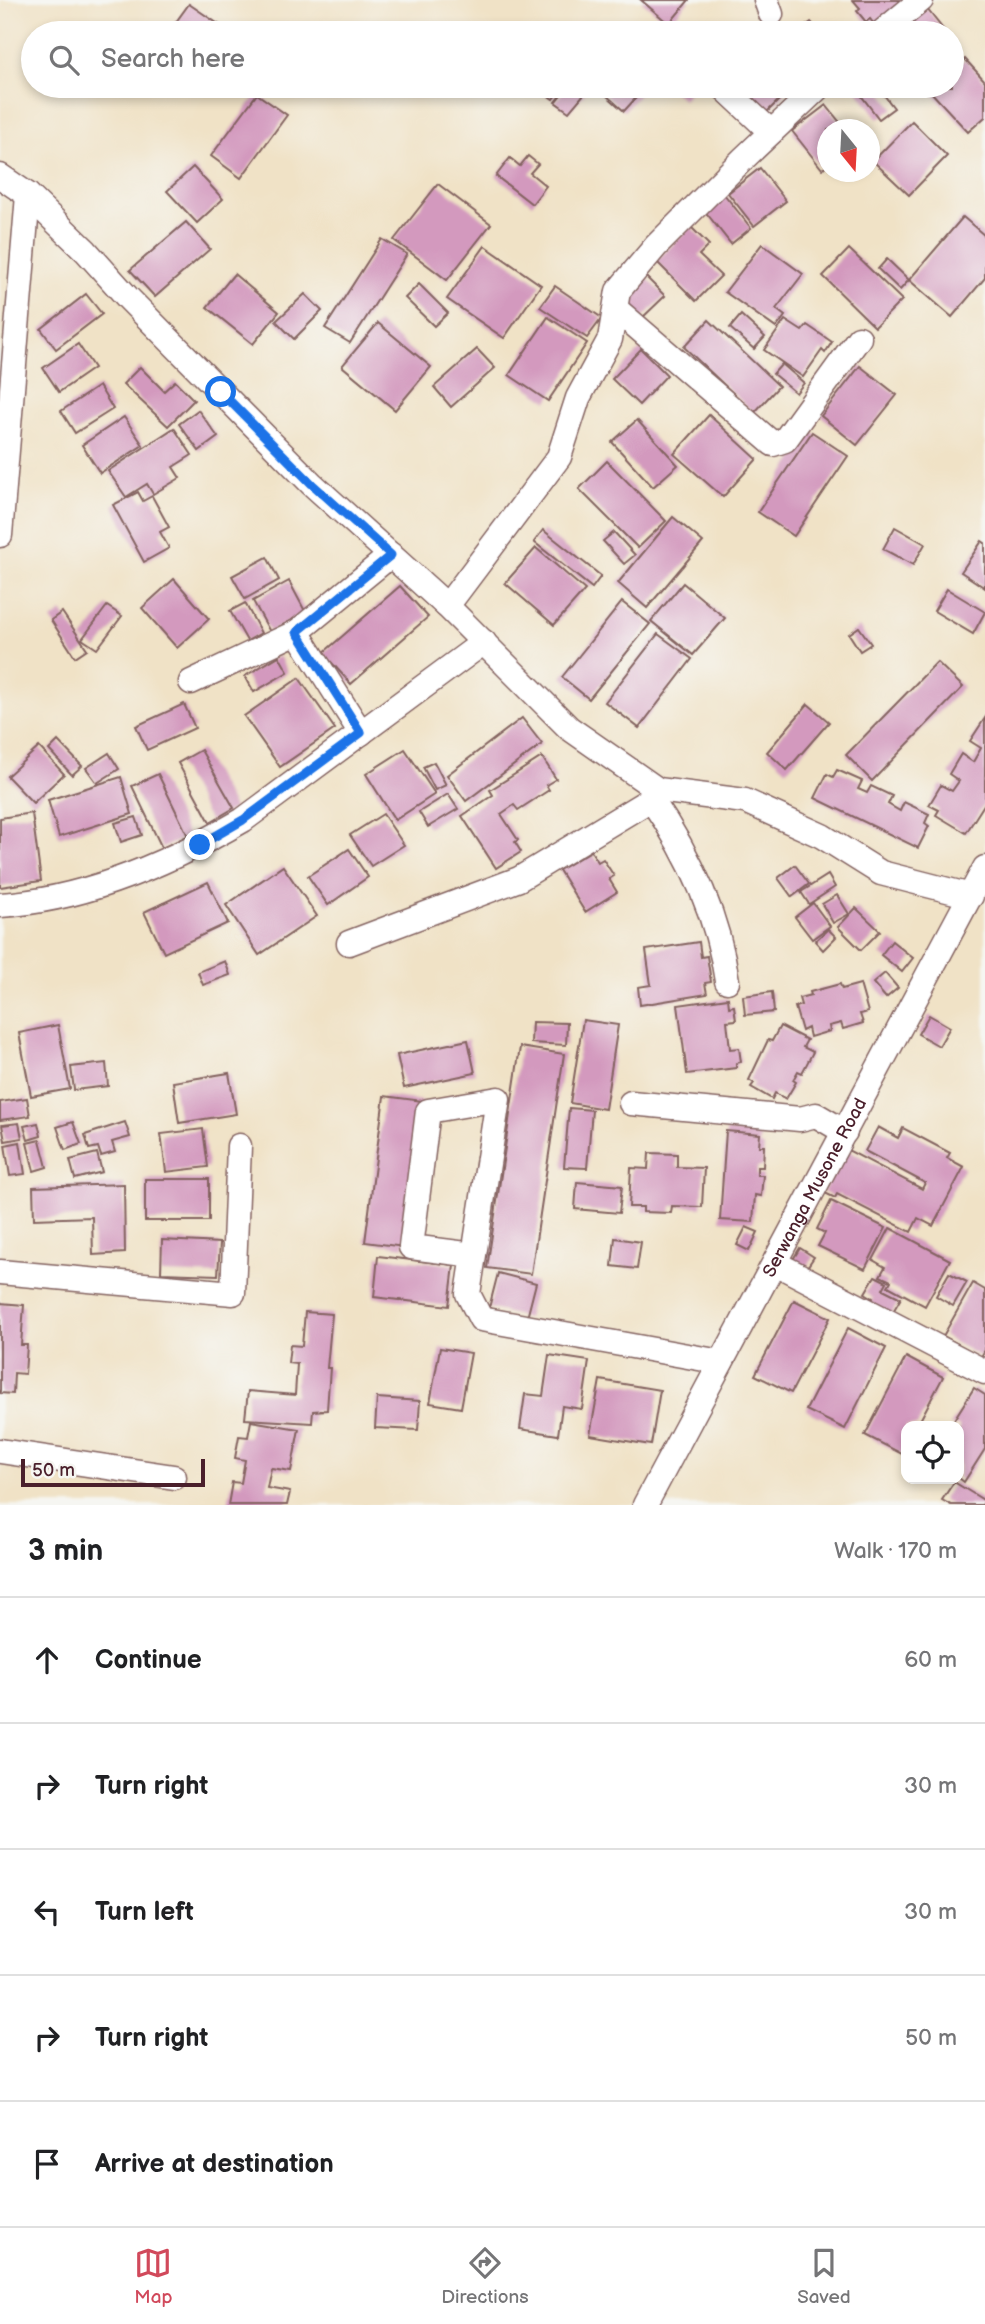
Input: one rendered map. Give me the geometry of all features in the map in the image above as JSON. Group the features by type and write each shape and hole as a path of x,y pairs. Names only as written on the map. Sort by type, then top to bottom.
{"street":[{"path":"896,21 921,0"},
{"path":"735,98 771,132"},
{"path":"447,606 559,457 578,398 611,339 618,291 656,246 807,98"},
{"path":"0,176 28,195 86,251 128,298 312,484 447,606 569,729 654,795 701,889 722,947 727,981"},
{"path":"0,535 28,195"},
{"path":"616,310 773,444 785,440 859,338"},
{"path":"191,682 297,632 391,555"},
{"path":"297,632 361,733"},
{"path":"0,905 19,904 71,892 143,870 200,845 243,820 484,642"},
{"path":"349,943 519,879 654,795 745,801 822,836 881,873 971,896"},
{"name":"Serwanga Musone Road","path":"645,1505 985,869"},
{"path":"474,1255 411,1247 428,1111 498,1099 490,1151 474,1255 468,1294 481,1319 720,1362"},
{"path":"631,1103 800,1119 816,1115 845,1132"},
{"path":"0,1272 233,1293 239,1146"},
{"path":"775,1263 985,1372"},
{"path":"0,1451 174,1477"}],"building":[{"path":"641,0 689,0 672,21 666,21"},
{"path":"853,0 910,0 885,21 865,21 857,11 860,8"},
{"path":"189,4 214,21 177,21"},
{"path":"927,9 936,21 911,21"},
{"path":"964,60 985,81 985,117 968,132 936,98 964,98"},
{"path":"254,98 263,98 287,115 241,178 211,156"},
{"path":"558,98 581,98 569,112 555,102"},
{"path":"609,98 636,98 624,111"},
{"path":"743,98 781,98 762,117"},
{"path":"863,98 886,98 894,108 879,119"},
{"path":"826,105 837,119 817,119 817,163 792,131"},
{"path":"912,121 947,156 909,195 880,168 880,154"},
{"path":"528,156 538,164 530,173 546,186 532,204 496,176 510,158 520,166"},
{"path":"193,167 223,199 197,223 167,191"},
{"path":"760,168 786,201 754,226 728,193"},
{"path":"438,184 491,224 447,280 394,240"},
{"path":"724,194 751,228 731,244 704,210"},
{"path":"963,217 985,236 985,278 952,317 909,280"},
{"path":"186,222 210,249 155,297 130,270"},
{"path":"691,227 709,245 699,255 721,276 696,301 656,261"},
{"path":"382,239 407,254 350,343 325,328"},
{"path":"762,244 803,274 776,309 785,316 776,328 725,292"},
{"path":"485,246 541,285 504,338 447,299"},
{"path":"849,249 902,300 875,327 823,276"},
{"path":"887,259 909,280 900,290 878,269"},
{"path":"234,274 279,312 253,344 207,307"},
{"path":"644,275 665,296 641,319 620,298"},
{"path":"419,284 448,313 434,326 405,298"},
{"path":"555,286 602,318 587,338 540,307"},
{"path":"86,294 102,314 56,349 41,329"},
{"path":"305,294 322,311 294,339 276,321"},
{"path":"741,315 765,337 754,349 730,328"},
{"path":"548,317 587,343 548,401 509,375"},
{"path":"709,320 779,386 754,413 684,347"},
{"path":"785,320 802,331 807,325 832,342 825,353 822,350 803,377 764,350"},
{"path":"378,323 431,367 395,410 342,366"},
{"path":"78,344 94,368 59,392 43,368"},
{"path":"477,349 495,368 451,407 434,387"},
{"path":"641,349 667,375 639,405 612,379"},
{"path":"782,364 804,383 796,393 773,374"},
{"path":"860,366 897,395 857,445 821,416"},
{"path":"140,367 164,391 175,381 194,400 168,426 123,384"},
{"path":"99,386 113,409 75,433 61,411"},
{"path":"198,410 218,437 199,451 179,424"},
{"path":"709,415 757,459 723,497 674,454"},
{"path":"124,417 143,445 100,473 82,445"},
{"path":"637,420 678,465 653,487 612,442"},
{"path":"174,428 192,455 173,467 180,478 153,494 147,484 126,497 108,471"},
{"path":"812,432 848,456 794,536 758,512"},
{"path":"607,461 666,521 638,548 579,489"},
{"path":"138,492 143,501 152,496 169,527 160,532 169,548 144,562 113,505"},
{"path":"673,517 703,542 647,608 618,583"},
{"path":"895,527 925,544 913,565 883,549"},
{"path":"543,530 601,576 592,588 534,542"},
{"path":"614,532 635,555 624,564 603,541"},
{"path":"982,541 985,543 985,588 961,572"},
{"path":"536,548 585,590 554,625 505,583"},
{"path":"267,557 279,580 245,599 232,576"},
{"path":"174,579 209,619 177,648 142,608"},
{"path":"289,581 306,613 270,632 253,601"},
{"path":"683,583 725,618 693,655 651,621"},
{"path":"400,586 428,617 351,684 323,653"},
{"path":"947,589 985,612 973,634 934,611"},
{"path":"622,602 650,624 589,699 562,677"},
{"path":"245,603 261,633 247,641 230,611"},
{"path":"107,606 122,616 97,649 82,639"},
{"path":"62,612 87,649 75,657 51,620"},
{"path":"859,627 871,644 860,651 849,634"},
{"path":"658,634 692,659 639,728 605,702"},
{"path":"279,656 288,672 254,692 245,676"},
{"path":"937,662 963,687 872,781 846,755"},
{"path":"299,678 335,729 280,767 244,716"},
{"path":"184,704 195,728 147,750 136,726"},
{"path":"808,704 829,722 787,770 767,752"},
{"path":"522,718 542,744 466,801 447,775"},
{"path":"985,718 985,803 966,833 936,815 939,810 929,805 941,785 952,791 959,781 949,774 961,754 973,762 981,748 970,741"},
{"path":"58,741 82,766 72,775 49,750"},
{"path":"39,747 64,774 33,803 7,776"},
{"path":"405,749 435,794 395,820 366,774"},
{"path":"201,750 234,808 210,822 178,763"},
{"path":"109,753 119,769 97,783 86,768"},
{"path":"542,757 556,779 546,785 549,790 518,810 514,805 501,814 518,840 515,842 521,852 496,868 462,816 493,795 490,790"},
{"path":"434,762 446,785 435,790 423,767"},
{"path":"837,770 862,781 858,789 867,793 871,786 892,796 888,804 900,811 904,802 929,814 925,823 929,826 918,848 815,798 827,774 833,777"},
{"path":"158,774 188,836 162,848 132,786"},
{"path":"121,777 132,814 59,837 48,800"},
{"path":"448,794 458,809 428,827 419,812"},
{"path":"32,813 41,881 0,887 0,818"},
{"path":"383,814 404,845 371,866 350,835"},
{"path":"136,817 142,835 121,842 115,823"},
{"path":"349,849 368,877 328,905 308,876"},
{"path":"591,851 598,862 603,859 614,876 609,879 617,892 585,912 559,870"},
{"path":"795,865 809,884 792,897 778,878"},
{"path":"283,866 317,916 259,955 226,905"},
{"path":"828,875 835,887 809,904 801,892"},
{"path":"208,882 228,923 164,953 144,912"},
{"path":"837,895 849,914 833,923 822,904"},
{"path":"813,903 830,926 812,939 795,917"},
{"path":"856,908 880,931 861,950 838,927"},
{"path":"828,929 836,937 823,950 815,941"},
{"path":"892,941 913,958 902,972 881,955"},
{"path":"699,942 701,957 707,956 711,982 705,983 707,994 640,1005 638,987 651,985 646,950"},
{"path":"225,961 230,975 203,985 198,972"},
{"path":"885,973 898,988 886,998 873,983"},
{"path":"840,984 842,989 860,984 868,1012 860,1014 863,1023 843,1029 841,1023 829,1026 830,1031 810,1037 808,1028 802,1031 795,1007 801,1005 799,998 811,995 810,992"},
{"path":"772,992 774,1012 745,1015 743,996"},
{"path":"728,998 729,1007 734,1006 736,1020 727,1021 730,1049 739,1048 741,1062 736,1063 736,1068 687,1074 678,1005"},
{"path":"929,1015 950,1027 939,1046 918,1034"},
{"path":"583,1020 618,1025 605,1109 570,1103"},
{"path":"532,1022 567,1023 566,1045 531,1043"},
{"path":"58,1025 70,1089 31,1096 19,1033"},
{"path":"780,1026 807,1040 803,1047 813,1052 802,1073 798,1071 793,1080 796,1082 786,1099 775,1093 772,1099 751,1087 754,1083 749,1080 768,1040 772,1041"},
{"path":"468,1040 475,1073 404,1088 397,1055"},
{"path":"520,1047 564,1054 531,1274 487,1268"},
{"path":"106,1063 108,1086 74,1090 71,1067"},
{"path":"229,1073 236,1114 179,1123 173,1082"},
{"path":"384,1096 423,1101 404,1247 365,1242"},
{"path":"27,1098 30,1116 0,1120 0,1102"},
{"path":"569,1108 592,1110 587,1168 564,1167"},
{"path":"73,1122 81,1144 65,1150 57,1127"},
{"path":"125,1122 130,1137 112,1142 115,1152 101,1156 98,1147 89,1149 85,1135"},
{"path":"19,1123 22,1138 5,1141 2,1125"},
{"path":"38,1123 41,1136 28,1140 24,1126"},
{"path":"878,1127 898,1138 903,1128 950,1153 947,1158 964,1167 933,1226 918,1218 911,1232 837,1194 835,1198 823,1192 846,1149 922,1189 925,1183 865,1151"},
{"path":"203,1129 208,1167 166,1172 161,1134"},
{"path":"726,1131 760,1134 759,1146 764,1146 763,1167 757,1167 757,1175 763,1175 761,1196 755,1195 753,1222 720,1220"},
{"path":"40,1140 47,1167 34,1171 27,1143"},
{"path":"20,1142 25,1174 10,1176 5,1145"},
{"path":"97,1153 102,1172 75,1179 70,1160"},
{"path":"649,1153 677,1154 677,1167 704,1168 702,1207 672,1206 671,1213 643,1212 643,1207 629,1207 631,1168 648,1169"},
{"path":"145,1179 209,1179 209,1221 145,1221"},
{"path":"577,1182 622,1186 619,1213 575,1209"},
{"path":"124,1184 125,1253 93,1255 92,1217 34,1219 33,1187"},
{"path":"831,1201 886,1228 865,1269 818,1246 825,1233 817,1229"},
{"path":"746,1227 758,1232 749,1251 737,1245"},
{"path":"890,1228 950,1260 925,1306 888,1286 891,1281 880,1276 885,1267 873,1260"},
{"path":"615,1238 641,1242 637,1269 612,1266"},
{"path":"162,1240 220,1243 218,1275 161,1273"},
{"path":"800,1248 814,1257 805,1270 792,1261"},
{"path":"378,1256 454,1265 449,1306 374,1297"},
{"path":"498,1273 536,1283 527,1318 489,1308"},
{"path":"949,1273 967,1282 953,1306 936,1296"},
{"path":"875,1276 887,1282 883,1289 901,1298 891,1315 870,1303 873,1298 865,1293"},
{"path":"973,1283 985,1290 985,1350 981,1357 943,1336"},
{"path":"794,1300 830,1318 791,1393 755,1375"},
{"path":"0,1303 24,1305 21,1345 27,1345 25,1374 14,1373 13,1394 0,1393"},
{"path":"305,1312 332,1314 327,1368 330,1368 327,1410 313,1411 312,1423 245,1419 248,1391 295,1395 297,1364 288,1363 290,1345 302,1346"},
{"path":"848,1328 886,1348 845,1429 806,1410"},
{"path":"440,1348 471,1353 461,1408 430,1403"},
{"path":"549,1355 589,1361 582,1409 562,1406 558,1435 520,1429 525,1394 543,1396"},
{"path":"906,1357 943,1377 920,1421 901,1421 901,1453 865,1435"},
{"path":"600,1380 660,1390 651,1445 590,1435"},
{"path":"974,1388 985,1395 985,1449 964,1482 964,1421 953,1421"},
{"path":"377,1398 420,1401 418,1430 375,1428"},
{"path":"251,1421 299,1429 291,1471 271,1468 267,1488 290,1492 287,1505 228,1505 232,1482 241,1483 245,1460 235,1458 239,1436 248,1437"},
{"path":"953,1484 957,1484 985,1501 982,1505 951,1505 942,1500"}],"route":[{"path":"200,845 243,820 361,733 297,632 391,555 312,484 221,392"}]}
